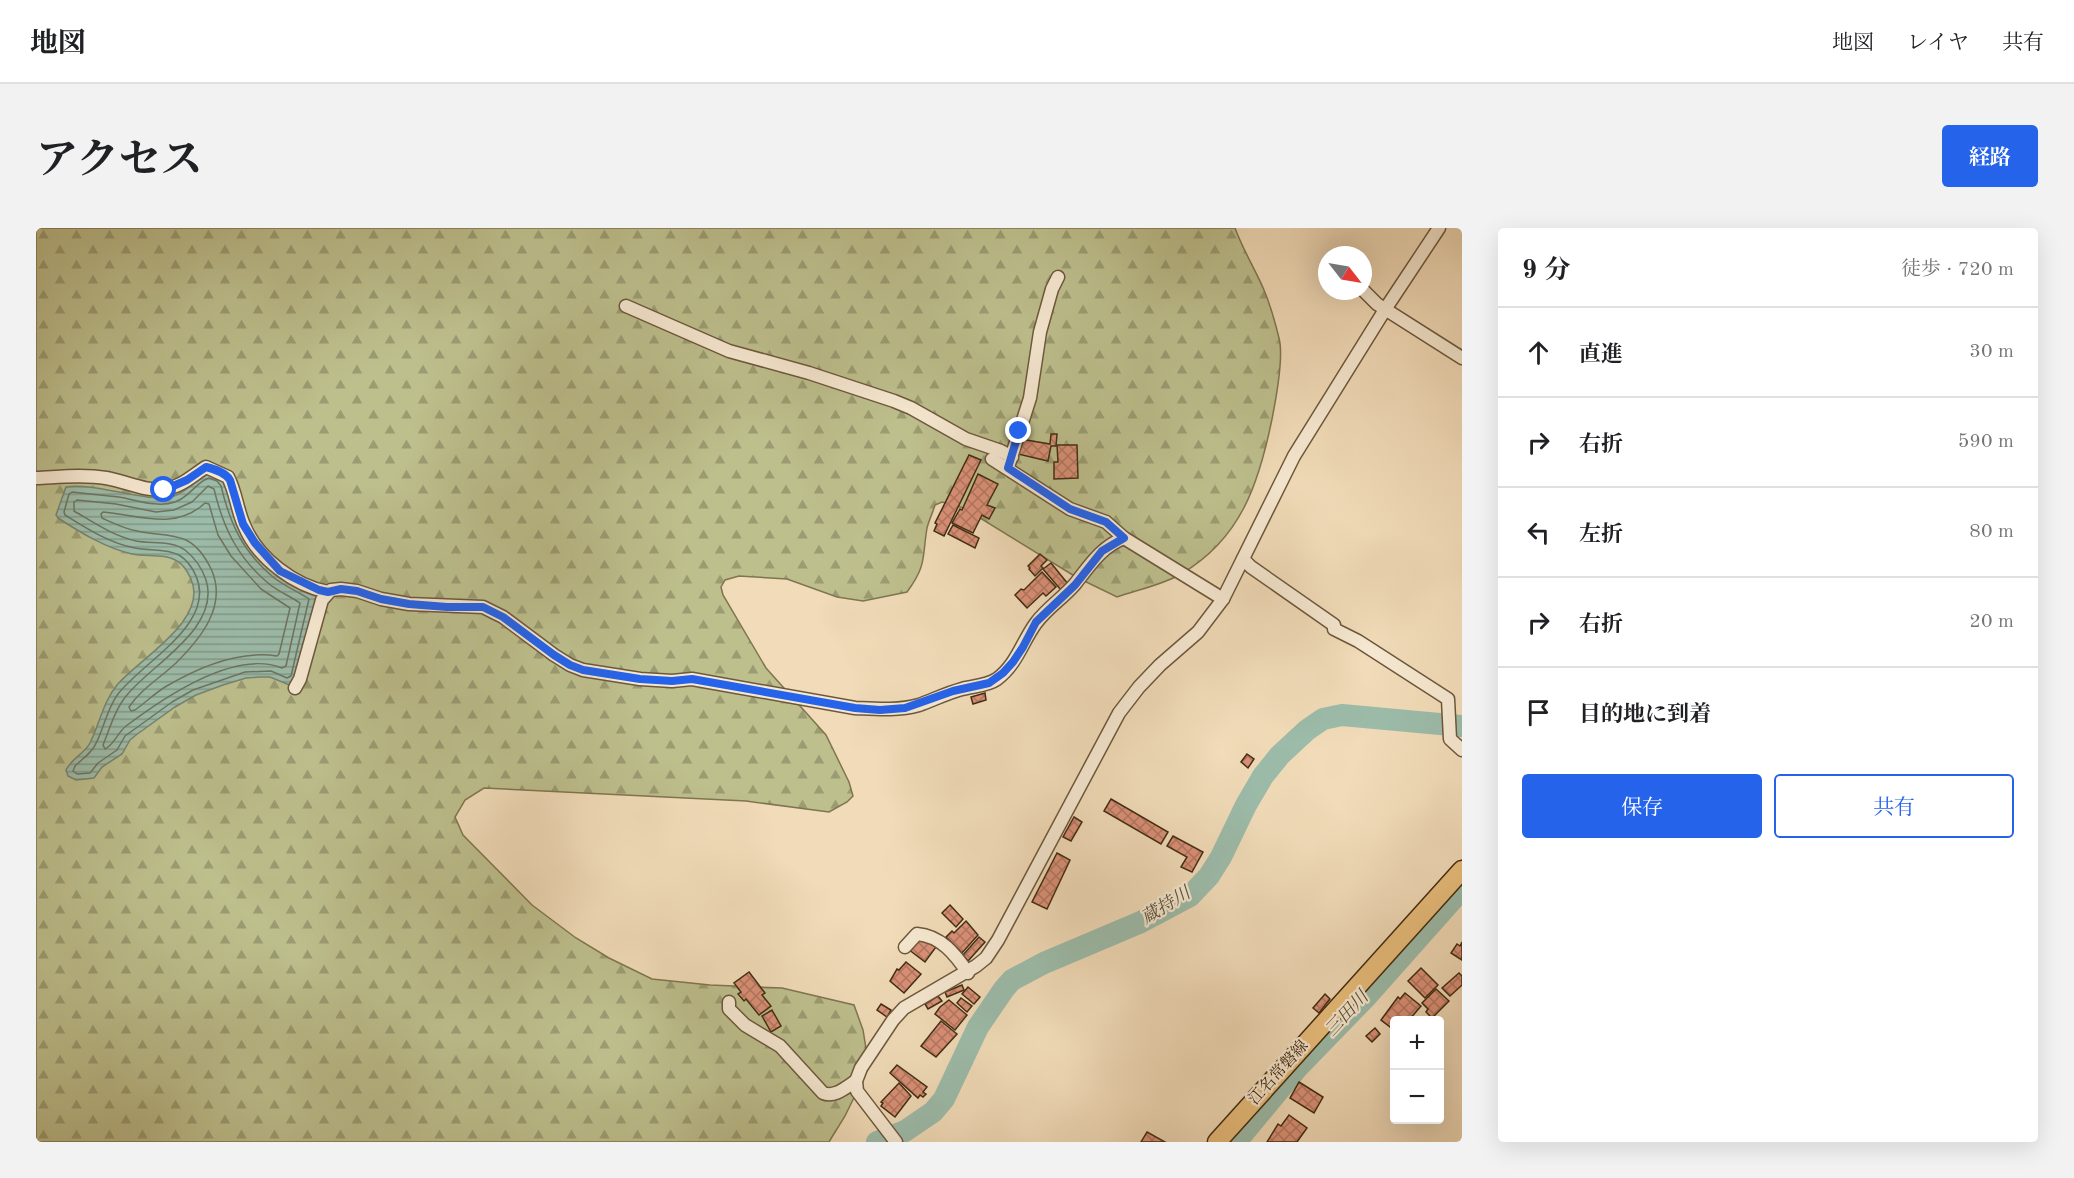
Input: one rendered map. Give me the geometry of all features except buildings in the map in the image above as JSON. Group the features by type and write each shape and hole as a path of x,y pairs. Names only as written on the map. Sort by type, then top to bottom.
{"main road":[{"name":"江名常磐線","path":"1216,1142 1462,870"}],"street":[{"path":"896,1142 857,1091 856,1081 861,1068 893,1020 904,1008 968,973 986,958 998,940 1119,713 1160,665 1198,632 1223,599 1294,456 1439,228"},
{"path":"1010,463 1030,398 1040,332 1052,289 1058,277"},
{"path":"1372,299 1462,358"},
{"path":"626,306 729,351 825,378 911,408 966,439 1001,451 1010,463 1070,509 1106,522 1124,538 1223,599"},
{"path":"992,459 1010,463"},
{"path":"36,478 84,476 106,478 164,490 187,480 206,467 213,468 228,477 247,533 274,565 296,580 319,590 328,592 341,589 409,604 483,607 503,617 562,660 583,670 640,679 672,681 692,679 855,708 895,709 921,704 953,691 996,680 1013,662 1036,622 1075,585 1102,551 1124,538"},
{"path":"1243,559 1334,625 1334,629 1358,641 1448,699 1449,739 1462,750"},
{"path":"295,688 300,679 322,600 328,592"},
{"path":"905,947 917,934 934,938 954,954 968,973"},
{"path":"729,1002 729,1009 745,1025 780,1046 823,1093 836,1094 856,1081"}],"green space":[{"path":"36,228 1235,228 1264,290 1274,319 1281,356 1279,378 1261,465 1244,507 1233,526 1202,560 1174,578 1158,584 1117,597 1076,577 964,508 942,502 935,505 927,528 921,568 907,592 863,601 837,597 787,579 739,576 725,580 721,587 723,595 766,668 826,735 849,782 853,796 829,812 746,801 484,788 465,800 455,817 463,835 532,905 576,938 609,958 652,979 710,985 782,988 854,1005 863,1030 869,1067 845,1116 829,1142 36,1142"}],"water":[{"path":"209,472 227,483 249,542 317,594 296,680 292,686 270,677 246,678 196,695 136,735 130,740 122,754 102,767 94,778 76,780 68,776 66,770 90,743 112,692 182,623 190,609 194,594 189,574 177,561 161,556 132,554 113,548 58,518 56,515 66,487 92,487 163,498 178,494"}],"waterway":[{"name":"蔵持川","path":"877,1142 905,1131 933,1112 944,1099 978,1027 1012,980 1044,963 1141,922 1190,896 1209,876 1221,857 1263,776 1280,755 1307,730 1323,719 1342,715 1462,726"},
{"name":"三田川","path":"1236,1142 1298,1067 1366,997 1462,889"}],"route":[{"path":"164,490 187,480 206,467 213,468 230,480 247,533 280,571 296,580 328,592 341,589 357,591 381,599 409,604 483,607 503,617 554,655 583,670 640,679 672,681 692,679 855,708 895,709 921,704 953,691 996,680 1013,662 1036,622 1075,585 1102,551 1124,538 1106,522 1070,509 1008,468 1019,431"}]}
